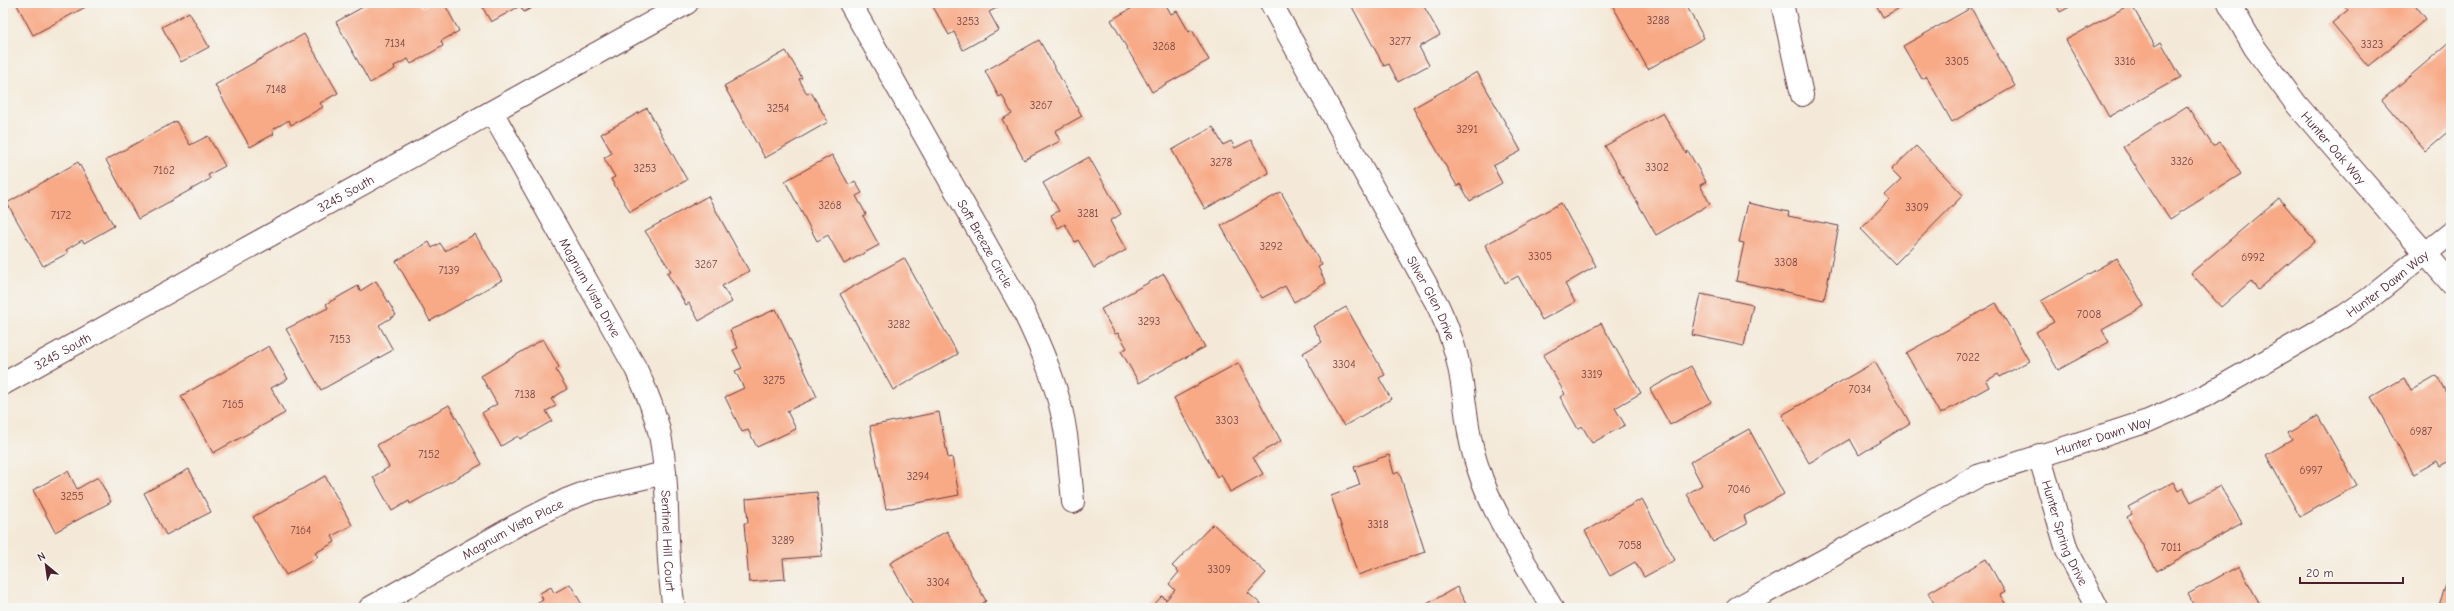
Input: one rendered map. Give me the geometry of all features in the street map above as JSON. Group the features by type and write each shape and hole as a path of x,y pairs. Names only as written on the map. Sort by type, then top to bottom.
{"street":[{"name":"3245 South","path":"3,384 687,3"},
{"name":"Soft Breeze Circle","path":"850,3 1023,310 1037,338 1058,401 1066,433 1073,502"},
{"name":"Silver Glen Drive","path":"1271,3 1438,306 1447,326 1460,370 1471,445 1477,468 1496,510 1552,608"},
{"path":"1782,3 1802,95"},
{"name":"Hunter Oak Way","path":"2229,3 2255,48 2297,105 2451,283"},
{"name":"Magnum Vista Drive","path":"492,112 636,368 656,418 665,473"},
{"name":"Hunter Dawn Way","path":"1737,608 1955,487 1978,476 2039,455 2148,421 2200,399 2344,316 2370,298 2451,233"},
{"name":"Hunter Spring Drive","path":"2039,455 2065,544 2097,608"},
{"name":"Magnum Vista Place","path":"370,608 515,526 566,500 599,488 665,473"},
{"name":"Sentinel Hill Court","path":"665,473 669,571 674,608"}],"building":[{"path":"16,3 93,3 33,35"},
{"path":"370,3 420,3 423,7 430,3 444,3 459,31 441,41 443,46 411,64 408,59 394,66 395,69 370,83 336,22"},
{"path":"480,3 533,3 535,6 524,12 520,6 491,22"},
{"path":"931,3 1006,3 989,12 999,30 963,50 954,32 949,35"},
{"path":"1141,3 1165,3 1171,14 1177,11 1189,32 1192,30 1209,60 1152,92 1111,20"},
{"path":"1350,3 1422,3 1440,35 1419,47 1429,65 1398,82 1389,64 1384,66"},
{"path":"1611,3 1685,3 1704,38 1648,69"},
{"path":"1875,3 1909,3 1883,17"},
{"path":"2055,3 2077,3 2060,12"},
{"path":"2342,3 2414,3 2426,19 2368,66 2332,23 2348,10"},
{"path":"2131,4 2155,46 2161,42 2181,77 2109,117 2066,40"},
{"path":"1971,8 2015,86 1952,122 1926,76 1922,79 1903,46"},
{"path":"189,12 209,47 181,62 162,27"},
{"path":"304,34 338,93 320,103 323,107 291,125 289,120 272,130 274,134 250,147 215,85"},
{"path":"1039,40 1082,116 1055,131 1060,141 1024,160 1002,119 1012,114 1002,95 999,97 985,71"},
{"path":"2451,41 2451,129 2425,151 2382,100"},
{"path":"786,51 802,78 799,79 807,94 811,92 828,122 765,158 724,86"},
{"path":"1477,72 1521,151 1493,166 1502,183 1470,201 1460,184 1457,186 1413,108"},
{"path":"2187,106 2213,146 2220,142 2241,174 2170,219 2123,147"},
{"path":"647,108 687,180 630,212 611,179 615,177 604,158 612,153 601,134"},
{"path":"1663,113 1686,153 1688,151 1706,182 1700,185 1710,204 1656,235 1605,146"},
{"path":"176,121 190,145 208,136 225,166 208,175 210,179 138,219 106,160"},
{"path":"1213,127 1223,145 1231,141 1235,148 1251,140 1269,173 1205,209 1172,150"},
{"path":"1916,146 1963,195 1895,264 1861,229 1889,200 1885,195 1901,180 1891,170"},
{"path":"832,155 849,185 855,181 862,193 856,196 866,214 863,216 879,245 844,264 828,235 817,241 785,181"},
{"path":"1089,157 1121,214 1110,221 1126,250 1094,268 1078,240 1075,242 1065,224 1058,228 1051,215 1059,211 1043,183"},
{"path":"78,162 114,226 84,243 82,240 66,250 68,253 43,266 7,203"},
{"path":"1281,192 1322,265 1318,267 1326,283 1294,302 1285,286 1262,298 1221,226"},
{"path":"708,196 749,271 722,286 732,302 699,321 689,303 686,305 667,273 671,271 645,231"},
{"path":"2279,198 2315,241 2258,290 2251,281 2221,307 2191,273"},
{"path":"1561,203 1596,266 1565,284 1575,302 1542,320 1518,276 1505,283 1485,245"},
{"path":"1748,203 1789,212 1788,216 1839,226 1824,300 1736,281 1744,243 1739,242"},
{"path":"475,234 502,280 430,321 396,261 429,242 432,248 440,243 445,251"},
{"path":"904,258 958,354 893,390 840,294"},
{"path":"2117,258 2144,306 2102,330 2109,342 2058,370 2036,332 2054,322 2041,301"},
{"path":"1164,274 1205,347 1139,383 1121,351 1127,348 1118,333 1115,334 1101,309"},
{"path":"376,281 396,315 379,325 393,350 321,390 286,329 328,308 326,304 358,286 360,291"},
{"path":"1701,294 1753,305 1744,346 1692,335"},
{"path":"1996,303 2029,361 2000,377 1998,374 1986,381 1989,387 1940,414 1906,353"},
{"path":"1346,307 1385,375 1379,378 1391,399 1344,426 1303,353 1322,342 1313,326"},
{"path":"776,309 817,397 787,411 796,429 757,447 748,430 742,432 725,397 744,388 735,371 742,368 733,350 738,348 730,330"},
{"path":"1601,323 1641,393 1615,408 1625,425 1592,443 1582,426 1578,429 1560,397 1565,394 1543,355"},
{"path":"543,339 559,367 556,370 567,389 551,399 556,406 546,411 552,421 520,439 518,436 501,446 482,413 497,404 481,376"},
{"path":"269,346 288,379 271,388 285,413 213,453 181,396"},
{"path":"1875,362 1910,423 1859,455 1850,439 1809,463 1782,415"},
{"path":"1238,363 1281,441 1253,457 1263,474 1230,492 1221,474 1217,477 1174,398"},
{"path":"1691,366 1711,402 1670,425 1650,389"},
{"path":"2437,376 2451,402 2451,460 2440,466 2437,461 2414,474 2371,397 2404,378 2411,391"},
{"path":"449,405 482,464 410,504 409,501 392,511 373,477 389,467 377,445"},
{"path":"939,412 948,458 952,457 959,495 886,509 870,426"},
{"path":"2318,416 2357,485 2300,517 2266,455 2292,440 2288,433"},
{"path":"1749,429 1784,494 1744,516 1747,524 1713,542 1687,494 1702,485 1690,462"},
{"path":"1389,455 1394,474 1399,472 1425,552 1358,575 1331,496 1360,485 1354,467"},
{"path":"189,469 211,512 166,535 144,493"},
{"path":"68,471 77,489 98,477 111,502 55,532 33,490"},
{"path":"325,476 352,525 332,536 335,542 315,553 318,557 286,575 253,517"},
{"path":"2173,482 2178,491 2183,488 2191,502 2220,486 2242,523 2157,571 2127,517 2132,514 2128,507"},
{"path":"817,492 822,556 783,559 785,579 749,582 744,523 748,523 746,499"},
{"path":"1642,499 1675,560 1644,577 1635,562 1610,576 1585,531"},
{"path":"1213,524 1266,573 1248,593 1262,605 1260,608 1151,608 1162,596 1166,600 1175,590 1169,584 1179,572 1172,566"},
{"path":"947,531 986,601 983,603 986,608 915,608 890,563"},
{"path":"1986,559 2005,592 2000,595 2008,608 1937,608 1928,593"},
{"path":"2239,566 2262,608 2195,608 2188,594"},
{"path":"2448,579 2451,580 2451,608 2438,608"},
{"path":"570,584 584,608 529,608 543,600 540,593 551,587 554,593"},
{"path":"1457,587 1468,608 1420,608"}]}
